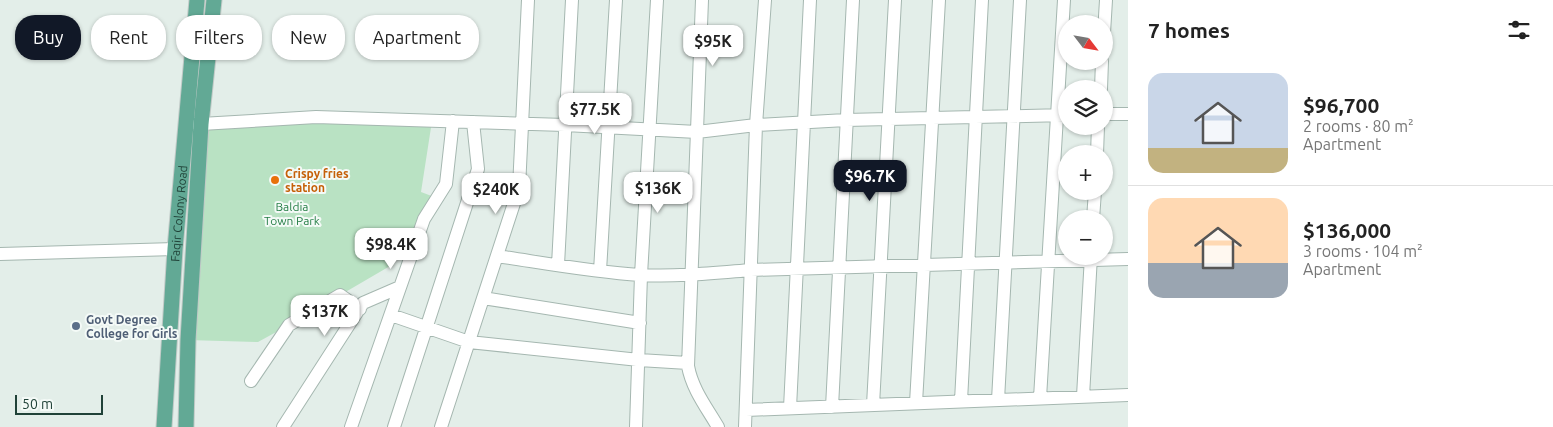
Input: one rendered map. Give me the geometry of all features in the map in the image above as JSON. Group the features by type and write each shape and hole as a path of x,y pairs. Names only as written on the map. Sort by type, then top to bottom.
{"main road":[{"name":"Faqir Colony Road","path":"164,427 175,249 197,0"},
{"name":"Faqir Colony Road","path":"186,427 188,340 201,124 214,0"}],"street":[{"path":"441,427 519,188 528,0"},
{"path":"558,265 572,0"},
{"path":"600,271 616,0"},
{"path":"636,427 656,0"},
{"path":"702,0 688,363 690,379 718,427"},
{"path":"745,427 756,125 765,0"},
{"path":"790,408 810,0"},
{"path":"832,407 853,0"},
{"path":"873,405 895,0"},
{"path":"916,403 939,0"},
{"path":"961,401 982,0"},
{"path":"998,400 1020,0"},
{"path":"1063,80 1064,0"},
{"path":"1105,15 1106,0"},
{"path":"1113,114 1128,114"},
{"path":"185,122 201,124 316,117 521,123 697,132 756,125 846,120 1058,116"},
{"path":"352,427 424,219 446,184 453,121"},
{"path":"394,427 478,170 472,122"},
{"path":"1040,398 1048,261 1060,135"},
{"path":"0,254 175,249"},
{"path":"497,256 642,275 691,275 797,268 1058,260"},
{"path":"1113,259 1128,259"},
{"path":"1083,396 1091,265"},
{"path":"284,427 364,303 400,287"},
{"path":"251,381 288,326 340,294 360,309"},
{"path":"483,298 640,323"},
{"path":"390,315 469,342 639,360 688,363"},
{"path":"746,410 1128,393"}],"green space":[{"name":"Baldia Town Park","path":"432,121 421,192 437,198 390,266 258,342 188,340 201,124"}],"place":[{"name":"Crispy fries station","path":"275,180"},
{"name":"Govt Degree College for Girls","path":"76,326"}]}
